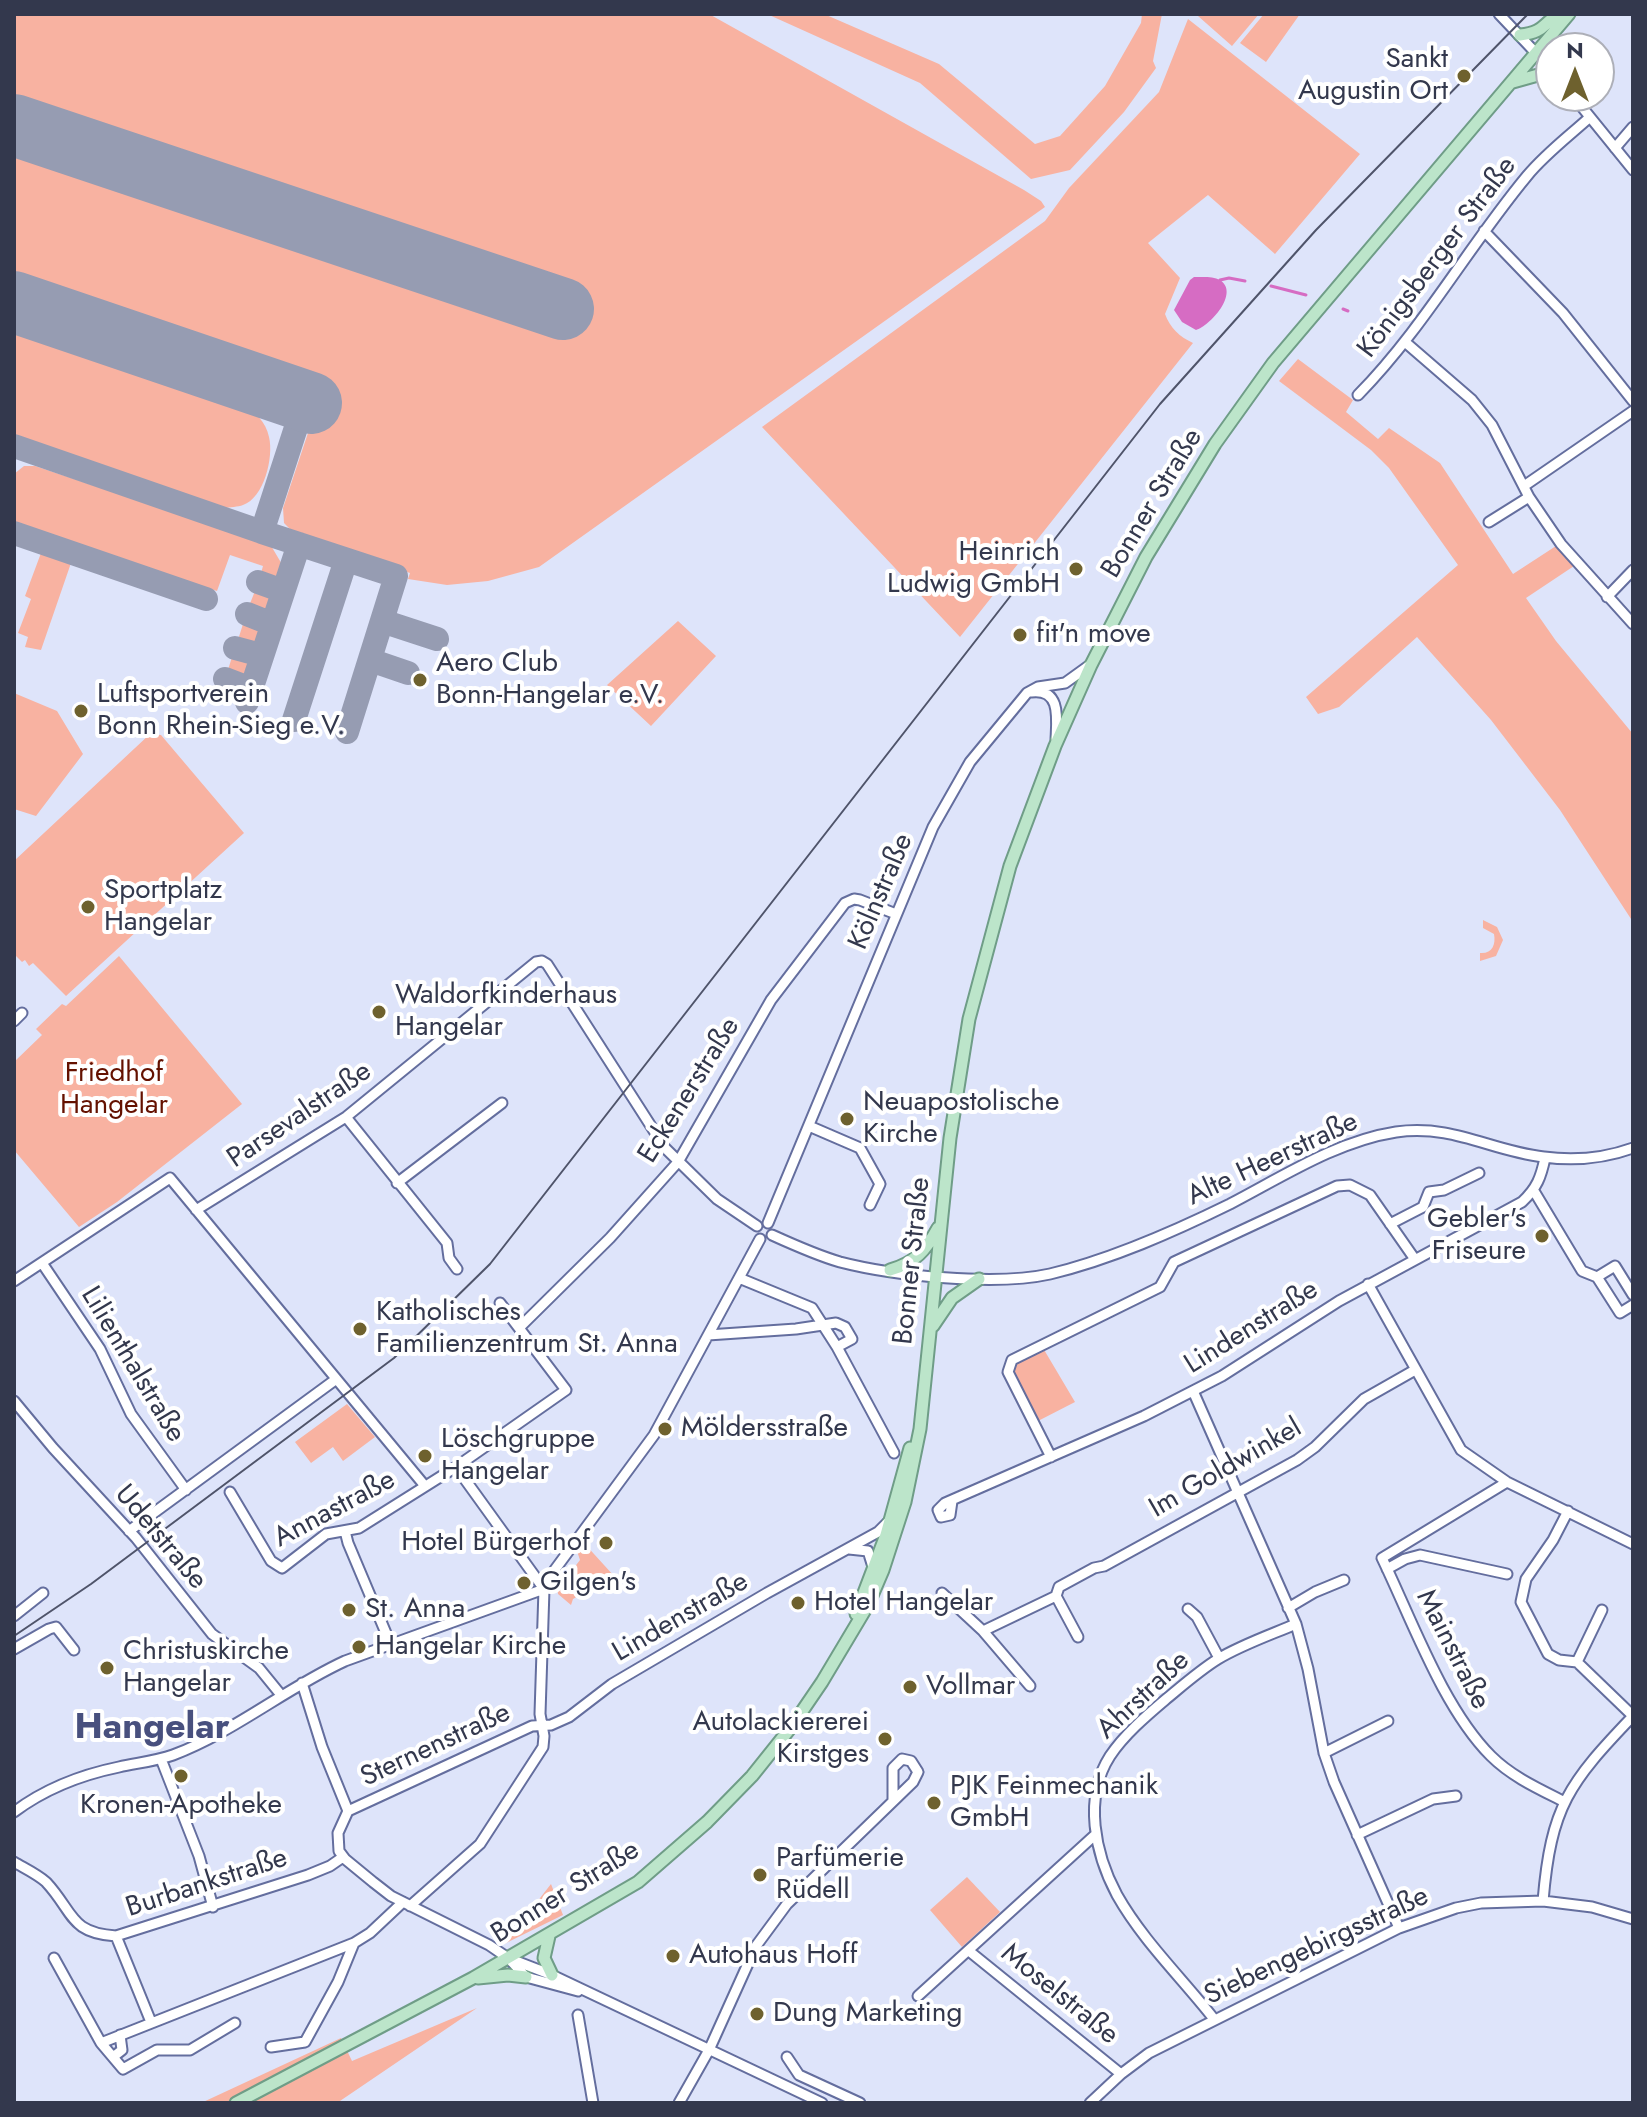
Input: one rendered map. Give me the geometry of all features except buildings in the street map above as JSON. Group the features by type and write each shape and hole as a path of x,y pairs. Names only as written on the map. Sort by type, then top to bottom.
{"main road":[{"path":"1520,35 1543,30 1561,14"},
{"name":"Bonner Straße","path":"1553,32 1569,14"},
{"name":"Bonner Straße","path":"236,2103 254,2099 549,1936 638,1882 707,1822 752,1776 792,1726 868,1605 894,1537 913,1470 924,1399 950,1138 969,1019 1010,866 1055,746 1091,665 1146,557 1232,421 1312,316 1535,53"},
{"path":"1509,83 1535,76"},
{"path":"890,1270 907,1265 921,1255 941,1224"},
{"path":"931,1330 952,1298 979,1279"},
{"name":"Bonner Straße","path":"847,1638 891,1519 924,1399"},
{"path":"549,1936 544,1958 552,1975"},
{"path":"473,1978 526,1977"}],"street":[{"path":"1501,15 1535,51"},
{"path":"1586,112 1633,170"},
{"name":"Königsberger Straße","path":"1358,395 1405,342 1529,172 1590,117"},
{"path":"1615,148 1633,127"},
{"path":"1484,231 1563,313 1633,401"},
{"path":"1405,342 1472,400 1492,425 1529,497 1561,544 1633,624"},
{"path":"1524,486 1633,411"},
{"path":"1489,522 1529,497"},
{"path":"1607,597 1633,570"},
{"path":"1027,693 1038,687 1065,683 1091,665"},
{"path":"1027,693 1039,691 1053,698 1057,708 1055,746"},
{"name":"Kölnstraße","path":"763,1225 809,1126 947,799 970,762 1027,693"},
{"name":"Eckenerstraße","path":"519,1328 610,1238 678,1162 771,1000 845,903 860,900 896,914"},
{"name":"Parsevalstraße","path":"196,1210 346,1117 536,962 542,961 547,964 626,1090 678,1162"},
{"path":"14,1021 22,1013"},
{"path":"397,1183 502,1103"},
{"path":"346,1117 447,1243 449,1258 457,1269"},
{"path":"809,1126 860,1148 880,1184 870,1205"},
{"name":"Alte Heerstraße","path":"936,1276 1019,1279 1048,1274 1119,1252 1193,1222 1338,1149 1373,1136 1419,1130 1452,1132 1545,1158 1595,1158 1633,1148"},
{"path":"1545,1158 1541,1178 1534,1191 1582,1271 1597,1277 1620,1313 1633,1305"},
{"path":"678,1162 717,1199 773,1230 768,1239 760,1239"},
{"path":"1390,1224 1423,1207 1429,1192 1444,1190 1479,1173"},
{"path":"14,1281 170,1178 425,1486"},
{"path":"1051,1457 1008,1372 1012,1360 1160,1287 1174,1262 1337,1186 1350,1185 1370,1195 1414,1258"},
{"name":"Lindenstraße","path":"952,1501 1222,1376 1368,1284 1522,1202 1534,1191"},
{"path":"760,1239 756,1232 763,1225"},
{"path":"772,1235 841,1262 936,1276"},
{"path":"101,2043 354,1943 480,1844 543,1747 540,1714 544,1589 548,1579 654,1435 760,1239"},
{"name":"Lilienthalstraße","path":"42,1263 100,1349 118,1390 143,1432 186,1490"},
{"path":"1597,1277 1615,1266 1633,1295"},
{"path":"739,1278 812,1308 837,1347 894,1453"},
{"path":"1368,1284 1461,1450 1507,1482 1633,1544"},
{"path":"500,1303 519,1328"},
{"path":"708,1335 836,1323 845,1327 852,1339 837,1347"},
{"name":"Annastraße","path":"230,1492 271,1561 278,1567 286,1567 303,1549 326,1534 359,1528 456,1467 566,1390 519,1328"},
{"name":"Im Goldwinkel","path":"983,1631 999,1626 1056,1596 1059,1587 1094,1568 1104,1566 1297,1460 1315,1447 1364,1399 1415,1370"},
{"path":"129,1531 335,1380"},
{"path":"1193,1391 1296,1624 1324,1753 1399,1928"},
{"name":"Udetstraße","path":"14,1401 45,1440 129,1531 212,1634 259,1668 281,1695"},
{"path":"456,1467 544,1589"},
{"name":"Mainstraße","path":"1507,1482 1382,1558 1451,1702 1470,1731 1510,1772 1563,1801"},
{"path":"1543,1901 1547,1857 1563,1801 1579,1776 1633,1716 1577,1662 1559,1660 1548,1654 1521,1602 1526,1579 1553,1540 1568,1511"},
{"name":"Lindenstraße","path":"543,1725 569,1717 612,1684 878,1532 891,1519"},
{"path":"345,1531 391,1645"},
{"path":"845,1550 868,1551 873,1570"},
{"name":"Mainstraße","path":"1387,1569 1420,1555 1507,1574"},
{"path":"1288,1608 1344,1580"},
{"path":"14,1812 72,1779 161,1759 206,1739 345,1661 544,1589"},
{"path":"14,1616 43,1593"},
{"path":"942,1593 983,1631 1030,1686"},
{"path":"1056,1596 1078,1637"},
{"name":"Ahrstraße","path":"1188,1609 1197,1617 1219,1658"},
{"path":"1577,1662 1602,1610"},
{"name":"Ahrstraße","path":"1214,2019 1143,1933 1117,1895 1096,1834 1096,1798 1101,1774 1109,1758 1158,1706 1219,1658 1296,1624"},
{"path":"14,1649 56,1627 74,1650"},
{"path":"302,1683 322,1747 348,1811 338,1833 338,1846 343,1857 391,1896 486,1943 508,1958 526,1977 590,1993"},
{"path":"1324,1753 1388,1721"},
{"name":"Sternenstraße","path":"348,1811 532,1726 543,1725"},
{"path":"161,1759 199,1856 213,1907"},
{"path":"1357,1835 1433,1799 1456,1796"},
{"path":"679,2103 709,2050 756,1946 787,1904 893,1801"},
{"name":"Moselstraße","path":"918,1996 1096,1834"},
{"name":"Burbankstraße","path":"14,1862 43,1879 76,1924 85,1931 116,1936 325,1869 343,1857"},
{"name":"Siebengebirgsstraße","path":"1090,2103 1149,2053 1430,1915 1481,1903 1543,1901 1592,1907 1633,1919"},
{"path":"116,1936 151,2022"},
{"path":"271,2047 305,2042 338,1982 354,1943"},
{"name":"Moselstraße","path":"969,1951 1121,2074"},
{"path":"54,1958 101,2043 123,2069 157,2050 190,2050 235,2023"},
{"path":"508,1958 552,1975 822,2103"},
{"path":"578,2015 593,2103"},
{"path":"113,2057 122,2050 120,2035"},
{"path":"787,2057 799,2075 860,2103"}],"green space":[{"path":"14,14 709,14 1024,190 1045,207 539,567 488,581 447,585 408,579 410,573 294,533 284,523 283,508 324,385 14,279"},
{"path":"767,14 824,14 939,64 1035,144 1060,136 1105,86 1141,23 1142,14 1162,14 1153,61 1156,68 1124,112 1070,170 1031,179 920,83"},
{"path":"1198,14 1259,14 1232,46"},
{"path":"1264,14 1300,14 1266,62 1240,43"},
{"path":"1188,19 1360,154 1275,254 1208,195 1148,243 1180,278 1165,314 1176,332 1193,343 960,637 762,427 1045,221 1069,188 1159,92"},
{"path":"14,322 243,402 263,422 269,437 269,465 257,494 243,505 224,508 14,435"},
{"path":"1298,359 1353,400 1346,412 1378,439 1389,428 1440,463 1513,574 1556,546 1574,566 1526,598 1556,641 1633,734 1633,922 1560,810 1491,720 1417,637 1339,707 1318,714 1306,697 1458,565 1389,468 1371,450 1279,381"},
{"path":"24,466 35,466 270,544 283,566 277,584 265,579 261,573 263,566 230,555 217,591 14,526 14,474"},
{"path":"41,553 71,563 41,650 25,647 28,637 18,633 31,599 25,596"},
{"path":"255,591 273,597 266,617 249,606"},
{"path":"249,621 261,625 255,650 237,643 243,624"},
{"path":"678,621 716,656 651,726 607,685"},
{"path":"236,655 251,662 244,682 227,673 232,657"},
{"path":"14,693 57,711 83,754 36,816 14,809"},
{"name":"Sportplatz Hangelar","path":"150,734 161,735 244,833 66,996 33,963 29,966 14,954 14,861"},
{"path":"1483,920 1497,927 1503,940 1496,956 1480,961 1480,953 1490,950 1494,942 1494,934 1483,928"},
{"name":"Friedhof Hangelar","path":"119,956 242,1104 117,1202 79,1227 14,1150 14,1062 42,1035 36,1029 62,1004 66,1006"},
{"path":"1043,1348 1075,1402 1038,1421 1011,1371 1015,1361"},
{"path":"347,1404 375,1437 343,1461 333,1447 311,1463 295,1442"},
{"path":"584,1543 614,1576 573,1599 571,1605 558,1594 557,1585 580,1560 577,1551"},
{"path":"967,1877 1000,1912 962,1947 930,1910"},
{"path":"551,1884 563,1915 504,1944"},
{"path":"477,2008 337,2103 201,2103 341,2038 352,2061"}],"shaded area":[{"path":"1194,277 1220,280 1227,293 1215,316 1196,330 1182,322 1174,310"}],"waterway":[{"path":"1220,280 1245,281"},
{"path":"1271,286 1306,295"},
{"path":"1343,309 1348,311"}],"taxiway":[{"path":"14,446 262,532 305,400"},
{"path":"262,532 396,576 347,732"},
{"path":"14,533 206,599"},
{"path":"247,702 299,544"},
{"path":"294,720 346,560"},
{"path":"258,582 283,591"},
{"path":"247,614 272,624"},
{"path":"382,621 437,639"},
{"path":"235,648 261,655"},
{"path":"370,660 408,673"},
{"path":"225,679 251,689"}],"runway":[{"path":"14,125 563,309"},
{"path":"14,302 311,403"}],"tram line":[{"path":"14,1636 91,1584 394,1358 490,1264 1160,404 1316,230 1528,14"}],"place":[{"name":"Sankt Augustin Ort","path":"1464,76"},
{"name":"Heinrich Ludwig GmbH","path":"1076,569"},
{"name":"fit'n move","path":"1020,635"},
{"name":"Aero Club Bonn-Hangelar e.V.","path":"420,680"},
{"name":"Luftsportverein Bonn Rhein-Sieg e.V.","path":"81,711"},
{"name":"Sportplatz Hangelar","path":"88,907"},
{"name":"Waldorfkinderhaus Hangelar","path":"379,1012"},
{"name":"Neuapostolische Kirche","path":"847,1119"},
{"name":"Gebler's Friseure","path":"1542,1236"},
{"name":"Katholisches Familienzentrum St. Anna","path":"360,1329"},
{"name":"Möldersstraße","path":"665,1429"},
{"name":"Löschgruppe Hangelar","path":"425,1456"},
{"name":"Hotel Bürgerhof","path":"606,1543"},
{"name":"Gilgen's","path":"524,1583"},
{"name":"Hotel Hangelar","path":"798,1603"},
{"name":"St. Anna","path":"349,1610"},
{"name":"Hangelar Kirche","path":"359,1647"},
{"name":"Christuskirche Hangelar","path":"107,1668"},
{"name":"Vollmar","path":"910,1687"},
{"name":"Autolackiererei Kirstges","path":"885,1739"},
{"name":"Kronen-Apotheke","path":"181,1776"},
{"name":"PJK Feinmechanik GmbH","path":"934,1803"},
{"name":"Parfümerie Rüdell","path":"760,1875"},
{"name":"Autohaus Hoff","path":"673,1956"},
{"name":"Dung Marketing","path":"757,2014"}],"district":[{"name":"Hangelar","path":"152,1729"}]}
